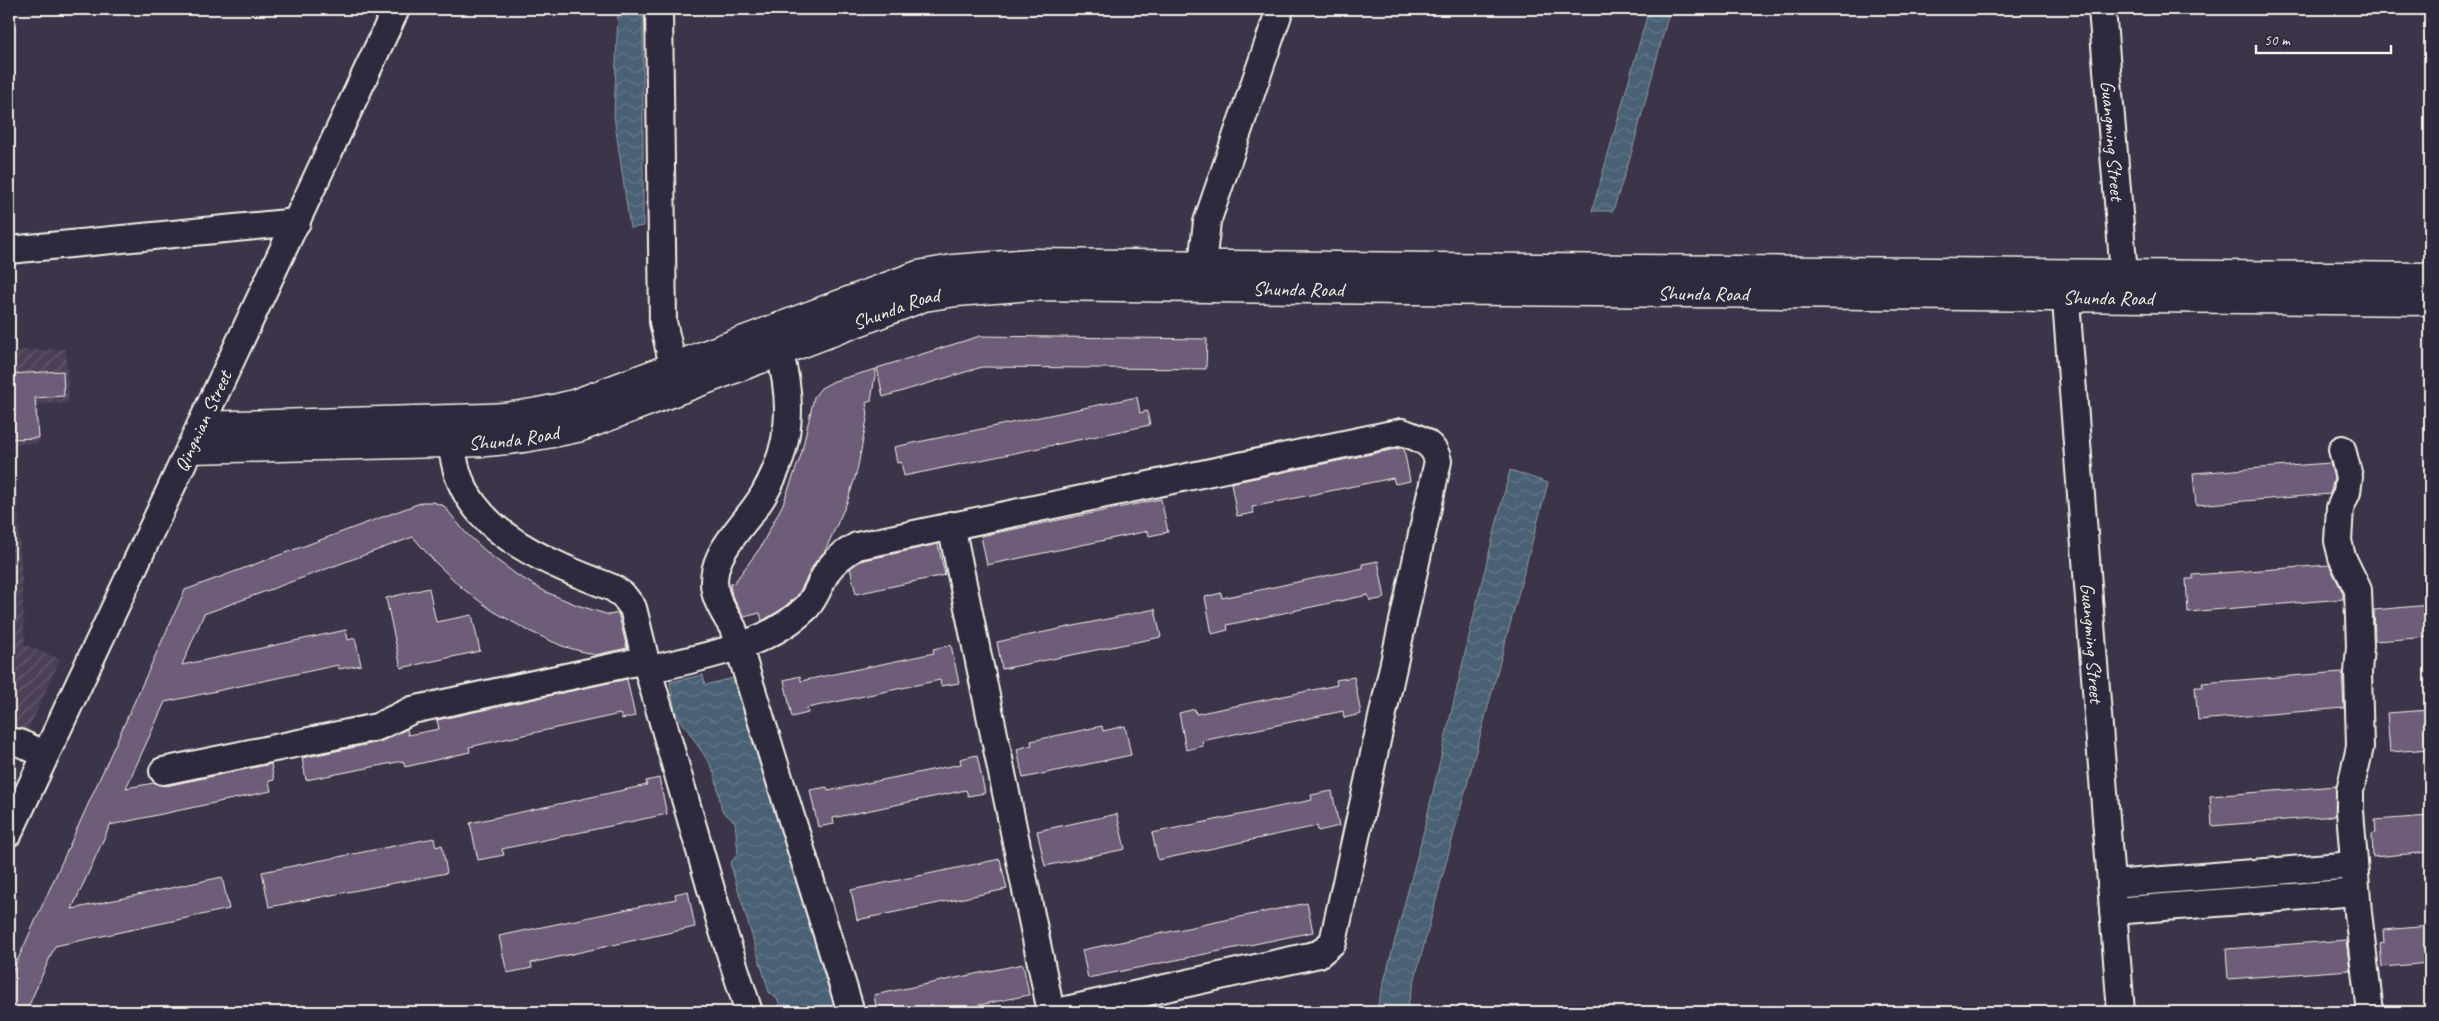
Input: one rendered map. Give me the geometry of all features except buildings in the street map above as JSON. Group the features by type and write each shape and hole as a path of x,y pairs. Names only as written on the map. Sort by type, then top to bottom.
{"main road":[{"name":"Shunda Road","path":"196,438 512,417 574,404 918,275 953,269 1031,263 1202,264 2065,285 2430,301"},
{"name":"Shunda Road","path":"196,438 451,443 515,440 581,426 924,297 956,292 1032,286 2065,285 2124,274 2430,277"}],"street":[{"name":"Qingnian Street","path":"9,833 298,222 396,9"},
{"path":"659,9 663,322 673,366"},
{"path":"1202,264 1207,222 1280,9"},
{"name":"Guangming Street","path":"2102,9 2124,274"},
{"path":"9,250 298,222"},
{"name":"Guangming Street","path":"2065,285 2121,1012"},
{"path":"779,351 787,378 788,436 778,467 764,496 725,547 717,565 716,597 733,628 851,1012"},
{"path":"164,771 377,727 412,710 738,647 770,634 792,621 809,605 820,589 827,571 840,556 857,546 1402,432 1426,442 1436,452 1438,461 1333,942 1319,954 1057,1012"},
{"path":"451,443 455,466 470,498 503,534 526,551 613,588 623,595 633,608 647,665 723,931 749,1012"},
{"path":"2342,449 2348,477 2347,492 2340,508 2338,541 2342,557 2358,590 2360,646 2358,673 2360,747 2350,791 2356,892 2370,1012"},
{"path":"951,525 1051,1012"},
{"path":"9,742 20,743 46,755"},
{"path":"2111,884 2354,865"},
{"path":"2114,911 2356,892"}],"shaded area":[{"path":"66,349 69,403 38,404 40,443 15,444 25,645 60,659 18,754 9,755 9,351"}],"water":[{"path":"618,9 643,9 643,226 630,228 614,116"},
{"path":"1649,9 1670,9 1632,151 1613,211 1592,211"},
{"path":"1510,470 1548,483 1406,1012 1376,1012 1423,834 1480,589"},
{"path":"703,675 705,685 733,678 836,1012 782,1012 778,1000 769,992 730,863 738,854 735,822 722,811 715,775 710,764 675,711 670,682"}]}
